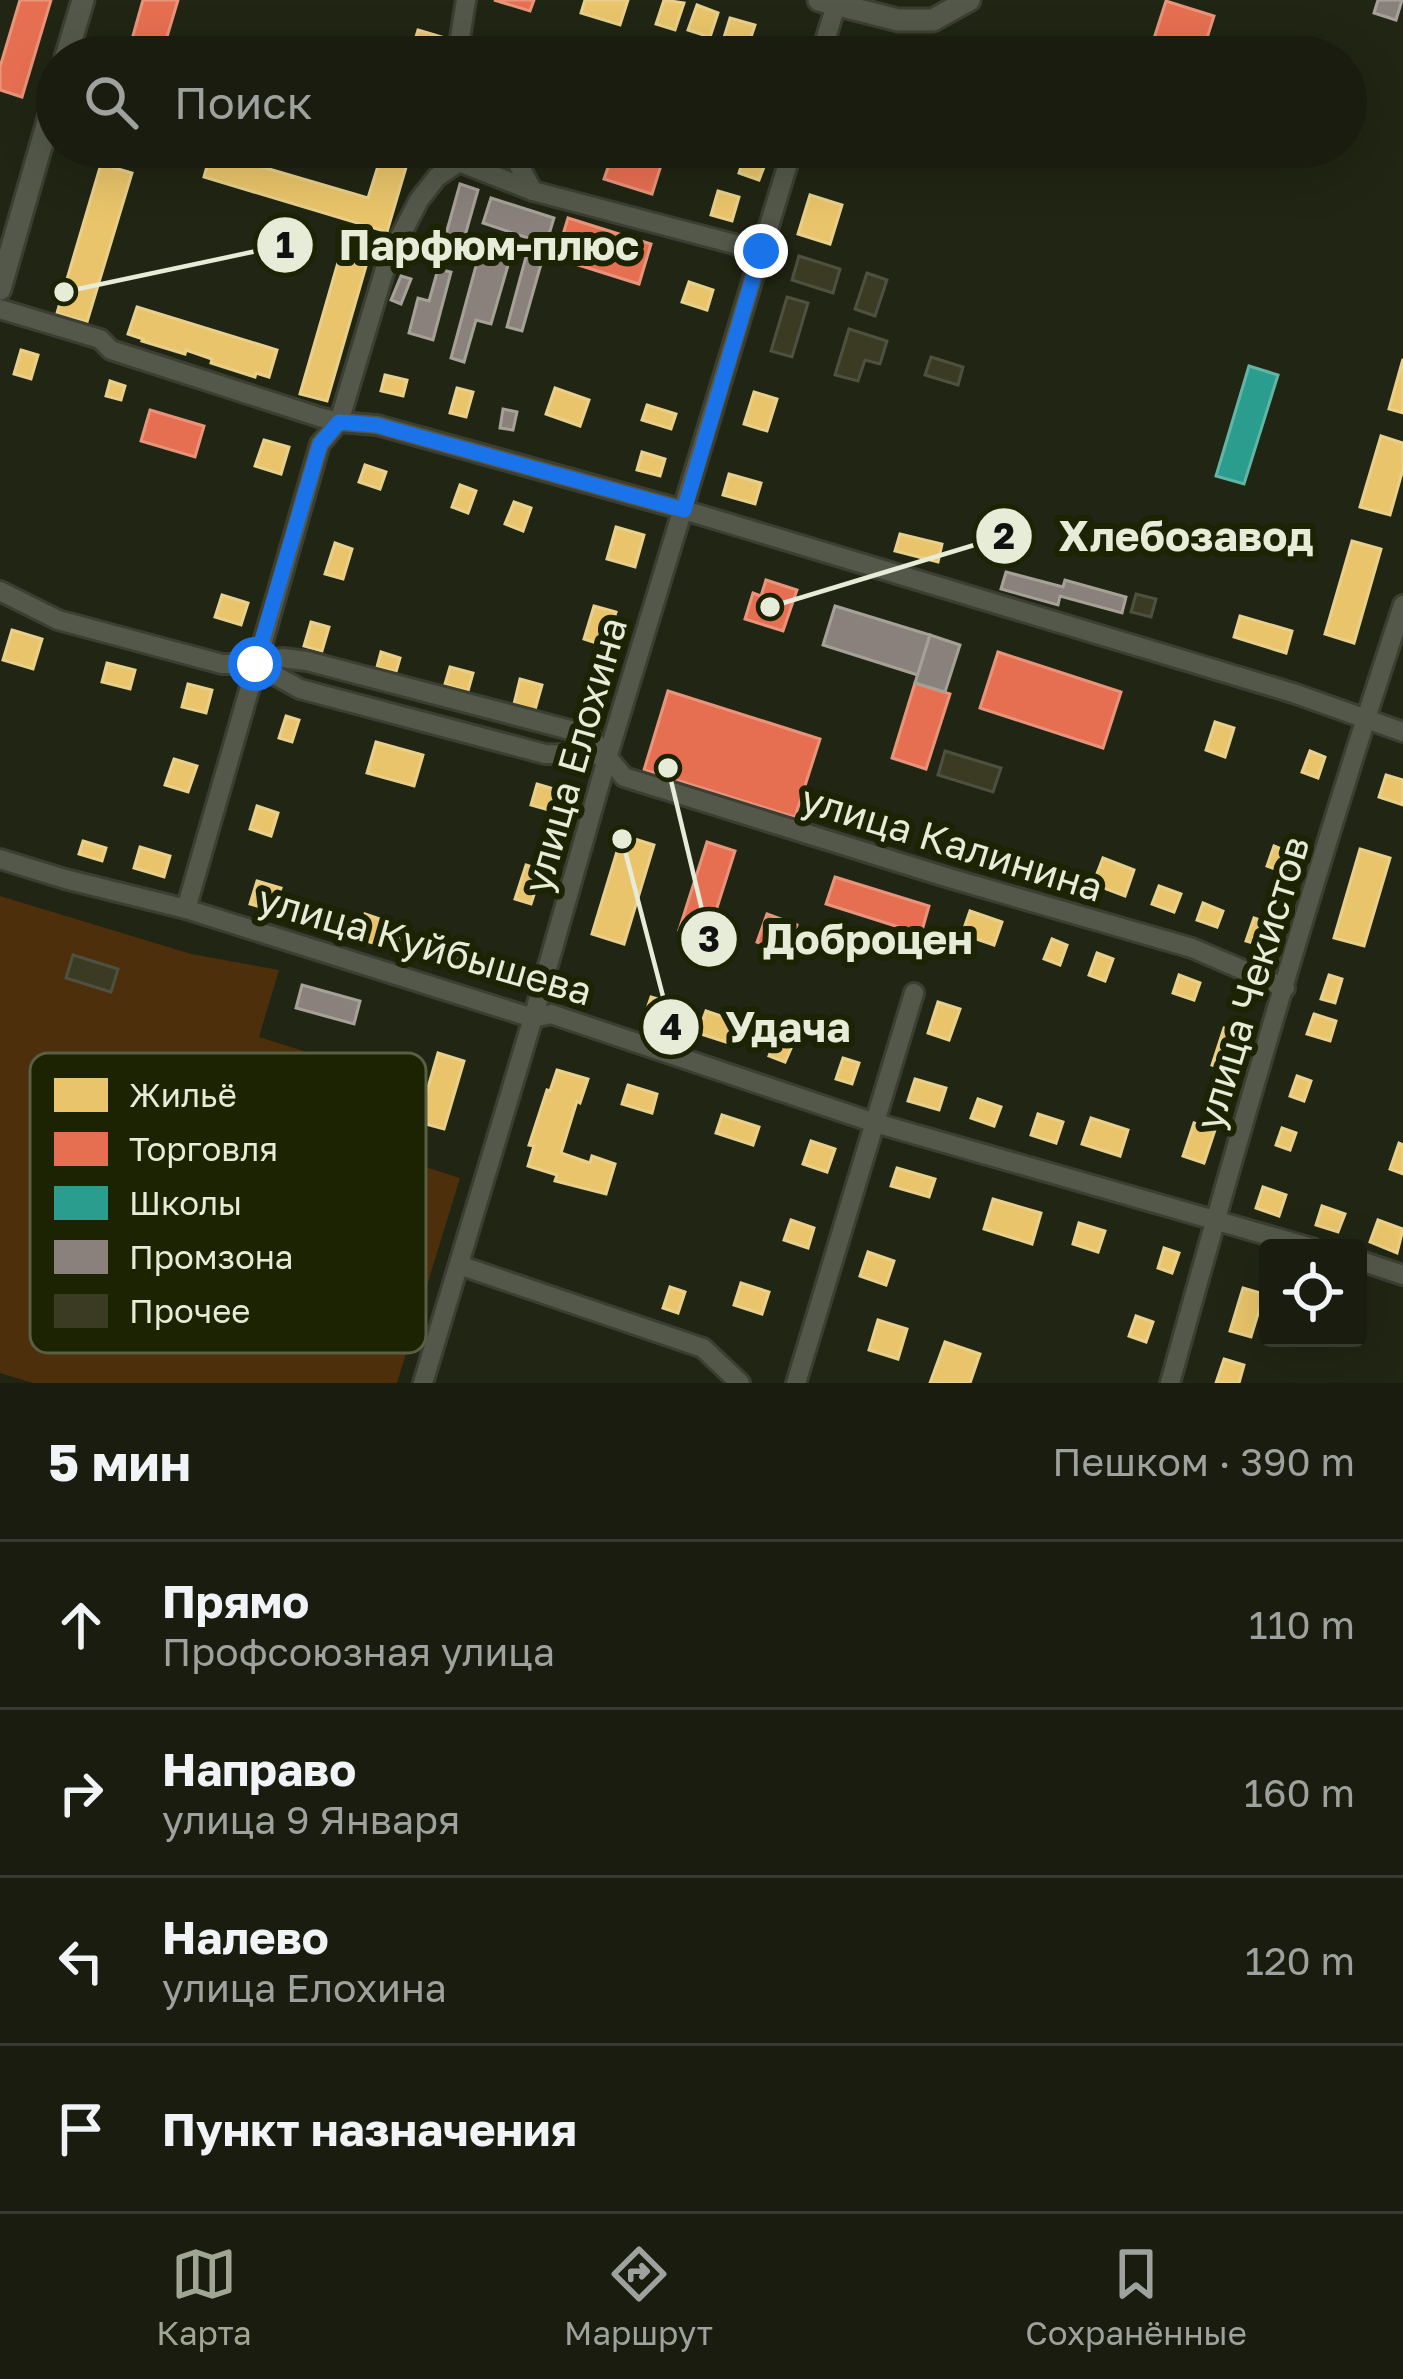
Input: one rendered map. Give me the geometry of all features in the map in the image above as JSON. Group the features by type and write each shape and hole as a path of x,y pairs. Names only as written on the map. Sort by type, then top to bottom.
{"street":[{"path":"72,36 83,0"},
{"path":"460,36 466,0"},
{"path":"823,36 827,3 898,20 933,20 969,0"},
{"path":"0,289 36,163"},
{"path":"186,909 320,444 339,422 387,262 419,200 446,168"},
{"path":"488,168 533,190 761,251"},
{"path":"521,168 533,190"},
{"name":"улица Елохина","path":"423,1383 787,168"},
{"path":"0,309 339,422 376,425 684,510 1293,693 1403,732"},
{"name":"улица Калинина","path":"0,591 58,620 222,664 282,658 307,661 589,735 624,777 1192,948 1285,988"},
{"name":"улица Чекистов","path":"1170,1383 1403,604"},
{"name":"улица Калинина","path":"255,664 300,688 545,754 608,754"},
{"name":"улица Куйбышева","path":"0,859 186,909 533,1018 551,1014 872,1122 1278,1239"},
{"path":"796,1383 914,993"},
{"path":"1367,1262 1398,1271"},
{"path":"459,1265 704,1348 740,1383"}],"shaded area":[{"path":"0,896 191,954 279,970 259,1037 310,1053 30,1053 30,1353 406,1353 397,1383 33,1383 0,1373"},
{"path":"426,1167 460,1178 426,1289"}],"building: Жильё":[{"path":"585,0 628,0 620,25 581,13"},
{"path":"664,0 684,3 675,30 656,24"},
{"path":"697,5 718,13 710,36 688,30"},
{"path":"730,18 755,25 751,36 724,36"},
{"path":"100,168 132,173 87,322 57,313"},
{"path":"207,168 266,168 368,198 377,168 406,168 387,232 204,177"},
{"path":"741,168 764,168 759,180 739,173"},
{"path":"718,191 739,197 732,221 711,215"},
{"path":"810,195 842,205 830,244 798,234"},
{"path":"339,259 366,266 327,401 300,394"},
{"path":"689,282 713,290 707,310 682,302"},
{"path":"137,307 277,350 269,377 256,373 255,377 128,334"},
{"path":"21,350 38,355 31,379 14,374"},
{"path":"1403,359 1403,413 1389,409"},
{"path":"385,375 407,380 403,396 381,391"},
{"path":"110,381 125,386 121,400 106,396"},
{"path":"457,388 473,392 466,417 450,413"},
{"path":"555,388 589,400 580,426 546,414"},
{"path":"754,392 777,399 767,431 744,424"},
{"path":"647,405 676,414 671,429 642,420"},
{"path":"1381,436 1403,443 1403,469 1390,515 1360,507"},
{"path":"264,440 289,447 281,474 255,466"},
{"path":"642,452 665,459 660,476 637,470"},
{"path":"365,465 386,472 380,489 359,482"},
{"path":"729,474 761,483 755,504 723,495"},
{"path":"460,485 476,491 468,513 452,507"},
{"path":"514,502 531,508 523,531 505,524"},
{"path":"616,527 644,535 635,567 607,559"},
{"path":"900,534 942,544 938,562 895,551"},
{"path":"1352,541 1381,549 1354,643 1325,634"},
{"path":"335,543 352,549 343,579 325,574"},
{"path":"222,595 248,603 241,625 215,617"},
{"path":"594,606 616,612 606,646 584,639"},
{"path":"1240,616 1292,631 1286,653 1234,637"},
{"path":"311,622 329,627 322,651 304,646"},
{"path":"12,630 42,639 33,669 3,660"},
{"path":"381,652 400,658 396,672 377,667"},
{"path":"107,663 135,670 130,689 102,682"},
{"path":"450,667 473,673 468,691 445,684"},
{"path":"520,679 542,685 535,710 514,704"},
{"path":"188,684 212,690 206,713 182,707"},
{"path":"286,716 299,720 292,742 279,738"},
{"path":"1215,722 1234,728 1225,757 1206,750"},
{"path":"376,742 423,755 414,786 367,773"},
{"path":"1310,751 1325,757 1318,778 1302,772"},
{"path":"174,759 197,766 188,792 165,785"},
{"path":"1386,775 1403,780 1403,805 1379,797"},
{"path":"537,784 564,792 559,813 531,805"},
{"path":"257,806 278,813 271,836 250,829"},
{"path":"622,835 654,845 624,944 592,934"},
{"path":"83,841 106,848 102,861 79,854"},
{"path":"1274,846 1296,855 1288,874 1267,866"},
{"path":"140,847 170,856 164,877 134,868"},
{"path":"1360,849 1390,858 1364,946 1334,938"},
{"path":"1103,858 1134,870 1125,896 1093,884"},
{"path":"526,865 542,870 531,904 515,899"},
{"path":"257,881 281,888 274,911 250,904"},
{"path":"1159,886 1181,894 1174,912 1152,904"},
{"path":"1203,903 1223,911 1217,927 1197,920"},
{"path":"970,911 1002,922 994,945 962,934"},
{"path":"365,914 406,928 398,951 357,938"},
{"path":"1254,918 1271,924 1263,946 1246,941"},
{"path":"1052,939 1067,945 1060,965 1044,959"},
{"path":"441,940 465,948 458,968 434,960"},
{"path":"1097,953 1113,959 1105,981 1089,975"},
{"path":"493,964 513,969 510,980 490,975"},
{"path":"1179,975 1200,983 1194,1000 1173,993"},
{"path":"1329,975 1342,979 1335,1003 1321,999"},
{"path":"651,997 668,1002 661,1026 643,1020"},
{"path":"938,1002 960,1009 949,1040 928,1033"},
{"path":"706,1011 733,1020 726,1042 698,1033"},
{"path":"1314,1014 1336,1021 1330,1041 1307,1034"},
{"path":"1224,1028 1244,1034 1232,1072 1212,1065"},
{"path":"776,1039 792,1046 785,1062 769,1056"},
{"path":"438,1053 464,1061 444,1129 426,1124 426,1094"},
{"path":"843,1058 859,1063 852,1084 836,1079"},
{"path":"557,1070 588,1079 561,1153 590,1163 592,1156 615,1164 606,1194 555,1181 557,1175 528,1166 534,1146 529,1145"},
{"path":"1297,1076 1311,1081 1304,1101 1290,1096"},
{"path":"915,1079 946,1088 939,1110 908,1101"},
{"path":"628,1085 657,1094 652,1113 622,1104"},
{"path":"978,1099 1001,1107 994,1126 971,1118"},
{"path":"1038,1114 1063,1122 1056,1143 1031,1135"},
{"path":"722,1115 759,1127 753,1145 716,1133"},
{"path":"1091,1118 1128,1130 1120,1156 1082,1144"},
{"path":"1194,1123 1215,1130 1204,1163 1183,1156"},
{"path":"1282,1128 1296,1133 1290,1150 1276,1145"},
{"path":"811,1141 835,1149 827,1172 803,1164"},
{"path":"1399,1143 1403,1145 1403,1174 1390,1169"},
{"path":"897,1168 935,1179 929,1197 891,1186"},
{"path":"1263,1187 1286,1195 1279,1216 1256,1208"},
{"path":"993,1199 1041,1213 1032,1244 984,1229"},
{"path":"1322,1206 1345,1214 1338,1232 1316,1225"},
{"path":"791,1220 814,1228 808,1248 784,1240"},
{"path":"1378,1220 1403,1229 1397,1253 1370,1242"},
{"path":"1079,1223 1105,1231 1098,1252 1073,1244"},
{"path":"1164,1248 1179,1253 1172,1273 1158,1268"},
{"path":"868,1252 894,1261 886,1285 860,1276"},
{"path":"741,1283 769,1292 762,1314 734,1305"},
{"path":"670,1287 685,1292 678,1313 663,1308"},
{"path":"1243,1288 1259,1293 1251,1337 1230,1331"},
{"path":"1136,1316 1153,1322 1146,1342 1129,1336"},
{"path":"878,1320 907,1329 898,1359 869,1350"},
{"path":"945,1342 980,1354 970,1383 930,1383"},
{"path":"1224,1359 1244,1365 1239,1383 1216,1383"}],"building: Торговля":[{"path":"20,0 51,0 40,36 36,36 22,97 0,90 0,67"},
{"path":"143,0 178,0 167,36 133,36"},
{"path":"494,0 534,0 530,11"},
{"path":"1166,1 1214,16 1208,36 1155,36"},
{"path":"608,168 660,168 652,194 604,179"},
{"path":"568,218 651,244 639,284 556,258"},
{"path":"150,410 204,426 195,457 141,441"},
{"path":"766,580 797,590 783,631 745,619 753,593 761,596"},
{"path":"998,652 1121,692 1103,748 980,708"},
{"path":"915,683 950,694 926,769 892,758"},
{"path":"668,691 820,739 795,817 644,770"},
{"path":"707,842 735,851 707,939 679,930"},
{"path":"835,877 929,906 921,934 826,904"},
{"path":"767,914 797,925 787,953 757,942"}],"building: Школы":[{"path":"1249,366 1278,375 1244,484 1216,476"}],"building: Промзона":[{"path":"1378,0 1402,0 1396,20 1374,13"},
{"path":"460,184 478,190 457,264 439,259"},
{"path":"491,198 554,218 546,244 483,223"},
{"path":"483,240 513,248 491,324 476,320 464,362 451,358"},
{"path":"527,253 543,257 522,331 507,327"},
{"path":"438,269 451,272 433,340 409,333 418,298 429,301"},
{"path":"401,276 411,279 401,304 391,300"},
{"path":"503,409 517,412 513,430 500,428"},
{"path":"1006,572 1063,587 1065,580 1126,597 1122,613 1060,596 1058,605 1001,589"},
{"path":"835,606 930,635 918,675 823,645"},
{"path":"930,635 960,645 945,692 915,683"},
{"path":"302,985 360,1001 354,1024 296,1008"}],"building: Прочее":[{"path":"799,256 840,269 833,293 792,280"},
{"path":"867,273 887,280 875,316 855,309"},
{"path":"787,297 808,303 792,357 771,351"},
{"path":"849,329 887,341 880,364 865,360 858,381 835,375"},
{"path":"931,357 963,367 958,385 925,375"},
{"path":"1136,594 1156,599 1151,617 1131,612"},
{"path":"945,751 1001,768 993,792 938,775"},
{"path":"73,955 118,969 111,992 66,978"}],"place":[{"name":"Парфюм-плюс","path":"64,292"},
{"name":"Хлебозавод","path":"770,607"},
{"name":"Доброцен","path":"668,768"},
{"name":"Удача","path":"622,839"}],"route":[{"path":"255,664 320,444 339,422 376,425 684,510 761,251"}]}
